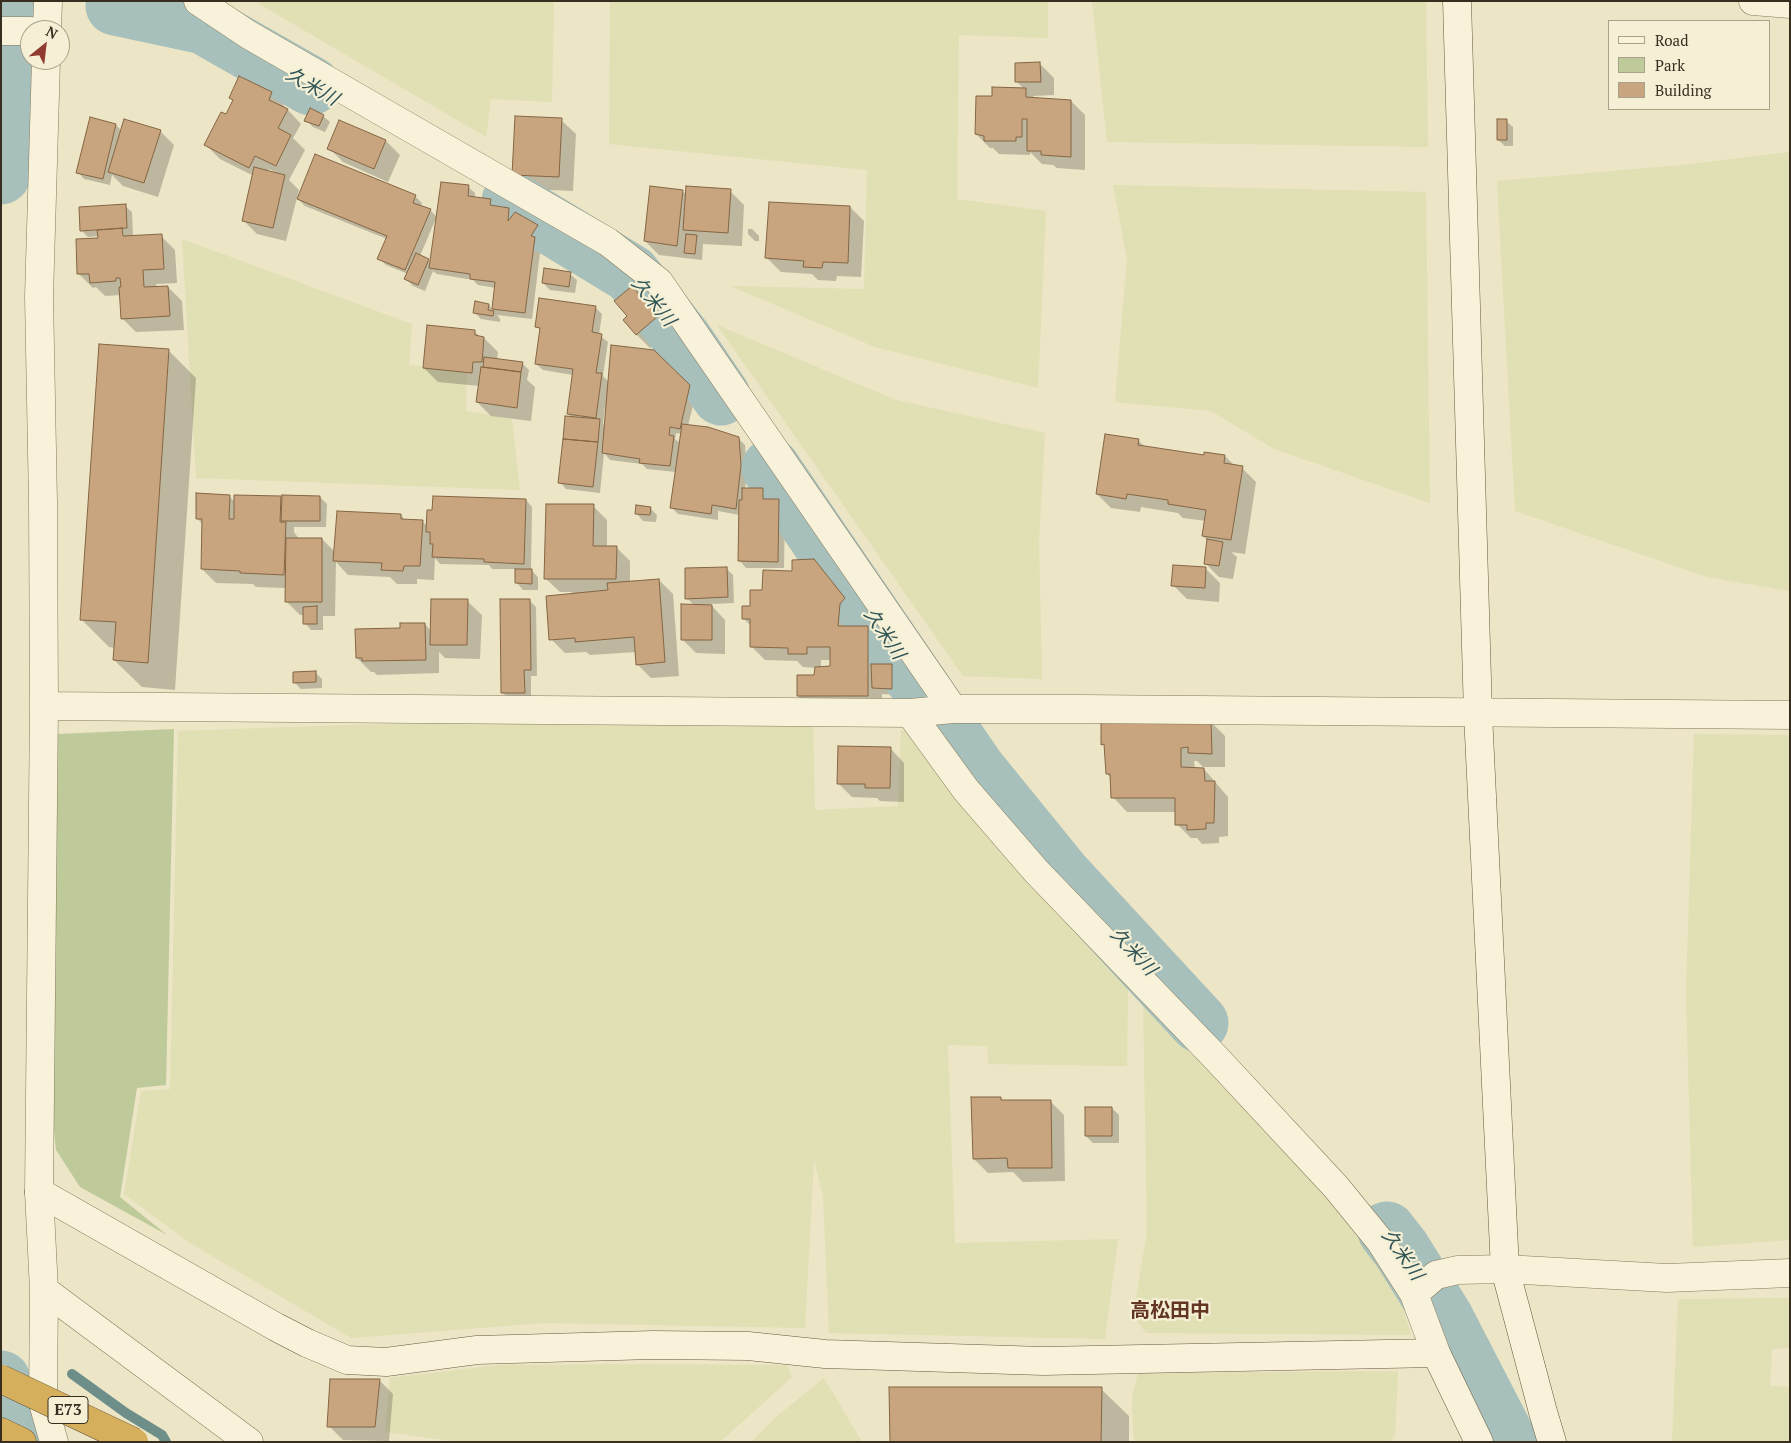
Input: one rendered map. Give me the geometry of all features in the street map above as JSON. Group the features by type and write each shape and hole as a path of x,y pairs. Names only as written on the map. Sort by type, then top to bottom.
{"highway":[{"name":"E73","path":"1,1379 134,1442"},
{"path":"1,1432 22,1442"}],"street":[{"path":"47,20 48,1"},
{"path":"198,1 249,35 608,242 660,282 934,711 966,790 1036,871 1216,1058 1336,1187 1380,1241 1423,1286 1436,1354 1479,1442"},
{"path":"1457,1 1478,714 1505,1269 1552,1442"},
{"path":"1753,1 1790,4"},
{"path":"1,31 20,31"},
{"path":"46,70 39,298 43,492 44,706 39,1192 44,1290 43,1403 54,1442"},
{"path":"44,706 1790,715"},
{"path":"39,1192 276,1327 347,1360 386,1362 477,1350 653,1345 748,1346 825,1354 1043,1361 1436,1354"},
{"path":"1423,1286 1458,1270 1505,1269 1667,1278 1790,1273"},
{"path":"44,1290 249,1442"}],"shaded area":[{"path":"254,1 554,1 552,102 491,99 486,137"},
{"path":"610,1 1048,1 1048,38 959,35 957,199 1046,211 1038,388 875,347 730,286 864,289 867,170 609,144"},
{"path":"1092,1 1426,1 1428,147 1107,142"},
{"path":"1790,152 1790,591 1707,577 1515,511 1497,181 1681,165"},
{"path":"1113,185 1426,192 1430,503 1274,449 1211,411 1115,402 1127,259"},
{"path":"182,239 412,324 409,365 467,372 466,411 512,419 520,490 196,478"},
{"path":"717,325 896,400 1045,433 1039,541 1042,679 963,676"},
{"path":"530,721 813,723 815,810 898,806 901,730 909,731 1122,976 1128,990 1127,1066 988,1064 987,1046 948,1045 955,1243 1118,1239 1105,1339 829,1333 823,1196 814,1160 805,1328 544,1323 351,1338 190,1243 124,1194 141,1091 170,1089 178,731"},
{"path":"1694,734 1790,735 1790,1240 1693,1247 1686,993"},
{"path":"1143,1000 1356,1226 1400,1297 1411,1335 1146,1333 1133,1316 1147,1232"},
{"path":"1790,1298 1790,1348 1772,1349 1770,1386 1790,1387 1790,1442 1672,1442 1678,1299"},
{"path":"498,1365 787,1365 792,1377 720,1442 459,1442 385,1432 390,1378"},
{"path":"1398,1371 1395,1434 1390,1442 1135,1442 1132,1397 1138,1373"},
{"path":"824,1378 862,1442 751,1442 776,1417"}],"green space":[{"path":"174,729 166,1085 137,1088 120,1197 167,1235 80,1187 56,1150 53,1121 57,734"}],"building":[{"path":"1040,62 1041,82 1015,82 1015,63"},
{"path":"239,76 272,92 269,100 288,109 278,128 291,135 276,166 255,156 249,168 204,145 221,112 226,114 233,100 229,98"},
{"path":"992,87 1026,88 1026,97 1071,100 1071,157 1041,155 1041,151 1027,151 1027,119 1022,119 1022,137 1016,137 1016,141 984,141 984,136 975,134 976,96 992,96"},
{"path":"310,108 324,115 319,126 304,121"},
{"path":"515,116 562,118 559,177 512,175"},
{"path":"90,117 116,124 103,179 76,173"},
{"path":"124,119 161,130 144,183 108,172"},
{"path":"1497,119 1507,119 1507,140 1497,140"},
{"path":"339,120 386,140 374,169 327,149"},
{"path":"315,154 416,195 413,203 431,209 405,270 377,259 387,236 297,199"},
{"path":"254,167 285,175 273,228 242,221"},
{"path":"441,182 469,185 468,196 491,199 490,205 509,208 508,221 515,212 538,225 531,236 535,237 525,313 492,309 495,282 470,279 470,274 429,268"},
{"path":"650,186 683,190 677,246 644,241"},
{"path":"686,186 731,189 728,233 683,230"},
{"path":"769,202 850,206 848,263 823,262 822,268 803,267 804,261 765,258"},
{"path":"126,204 127,228 80,231 79,207"},
{"path":"122,228 123,236 162,234 164,269 143,270 144,287 168,286 170,316 121,319 120,278 116,278 116,281 90,283 89,274 77,274 76,239 98,238 97,230"},
{"path":"686,234 697,235 695,254 684,253"},
{"path":"416,253 429,259 418,285 404,279"},
{"path":"544,268 571,272 569,287 542,283"},
{"path":"632,286 658,316 636,335 623,320 627,316 614,301"},
{"path":"539,298 596,306 592,332 602,334 596,373 602,373 596,418 567,414 573,369 535,364 540,328 535,327"},
{"path":"475,301 489,304 488,310 494,311 493,316 473,313"},
{"path":"427,325 475,330 475,335 484,337 482,362 473,362 472,373 423,368"},
{"path":"99,344 169,349 148,663 113,660 116,622 80,620"},
{"path":"611,345 654,350 690,385 680,429 670,427 669,435 674,436 670,466 639,463 640,459 602,453"},
{"path":"484,357 523,362 521,372 483,367"},
{"path":"481,367 521,372 517,408 476,402"},
{"path":"565,416 600,419 598,442 563,439"},
{"path":"682,424 708,427 739,437 741,465 736,509 712,505 711,514 670,508"},
{"path":"1105,434 1139,439 1138,445 1204,455 1204,452 1225,455 1224,463 1243,466 1231,540 1202,536 1206,510 1168,504 1168,500 1127,494 1126,499 1096,494"},
{"path":"563,439 598,442 593,487 558,483"},
{"path":"742,488 763,488 763,499 779,499 778,562 738,561 739,500 742,500"},
{"path":"196,493 230,495 229,519 234,519 234,495 281,496 280,522 286,522 284,575 201,569 202,519 196,519"},
{"path":"282,495 320,496 320,521 281,521"},
{"path":"433,496 526,499 524,564 484,562 484,559 432,557 433,544 430,544 430,532 426,532 427,510 432,510"},
{"path":"546,504 594,504 593,546 617,546 616,579 544,579"},
{"path":"636,505 651,507 650,515 635,514"},
{"path":"337,511 401,514 401,519 423,520 420,566 404,566 403,571 381,570 382,563 333,561"},
{"path":"286,538 322,538 322,602 285,602"},
{"path":"1207,539 1223,542 1219,566 1204,564"},
{"path":"814,559 845,598 840,604 838,626 868,626 868,696 797,696 797,675 814,675 815,667 830,666 830,647 807,647 807,654 788,654 788,648 750,647 750,619 742,619 742,606 750,606 750,590 762,590 763,570 792,571 792,560"},
{"path":"1173,565 1206,567 1205,588 1171,586"},
{"path":"727,567 728,597 685,599 685,568"},
{"path":"515,569 532,569 532,584 515,583"},
{"path":"659,579 665,662 636,665 634,637 575,642 575,638 549,640 546,596 608,590 607,583"},
{"path":"431,599 468,599 467,645 430,645"},
{"path":"500,599 530,599 531,670 524,670 525,693 501,693"},
{"path":"681,604 712,605 712,640 681,640"},
{"path":"317,606 317,624 303,624 303,607"},
{"path":"400,623 425,623 426,660 362,661 362,658 356,658 355,629 400,628"},
{"path":"871,664 892,664 892,689 872,688"},
{"path":"316,671 316,682 293,683 293,672"},
{"path":"1101,721 1211,721 1212,754 1188,753 1188,747 1181,748 1181,767 1204,768 1205,781 1215,781 1214,823 1206,823 1206,829 1187,830 1187,825 1175,825 1175,798 1111,798 1110,774 1106,774 1104,744 1101,745"},
{"path":"838,746 891,747 890,788 865,788 865,784 837,784"},
{"path":"971,1097 1001,1097 1001,1100 1051,1100 1052,1168 1008,1168 1007,1158 973,1159"},
{"path":"1085,1107 1112,1107 1112,1136 1085,1136"},
{"path":"330,1379 380,1379 375,1427 327,1427"},
{"path":"889,1387 1102,1387 1101,1442 890,1442"}],"waterway":[{"path":"1,175 5,1"},
{"name":"久米川","path":"115,6 204,25 311,86"},
{"name":"久米川","path":"511,201 631,274 684,341 721,396"},
{"name":"久米川","path":"771,468 976,769 1063,876 1199,1023"},
{"name":"久米川","path":"1387,1231 1401,1249 1444,1318 1508,1442"},
{"path":"72,1374 126,1413 162,1435 166,1442"},
{"path":"1,1380 12,1442"}],"district":[{"name":"高松田中","path":"1170,1311"}]}
